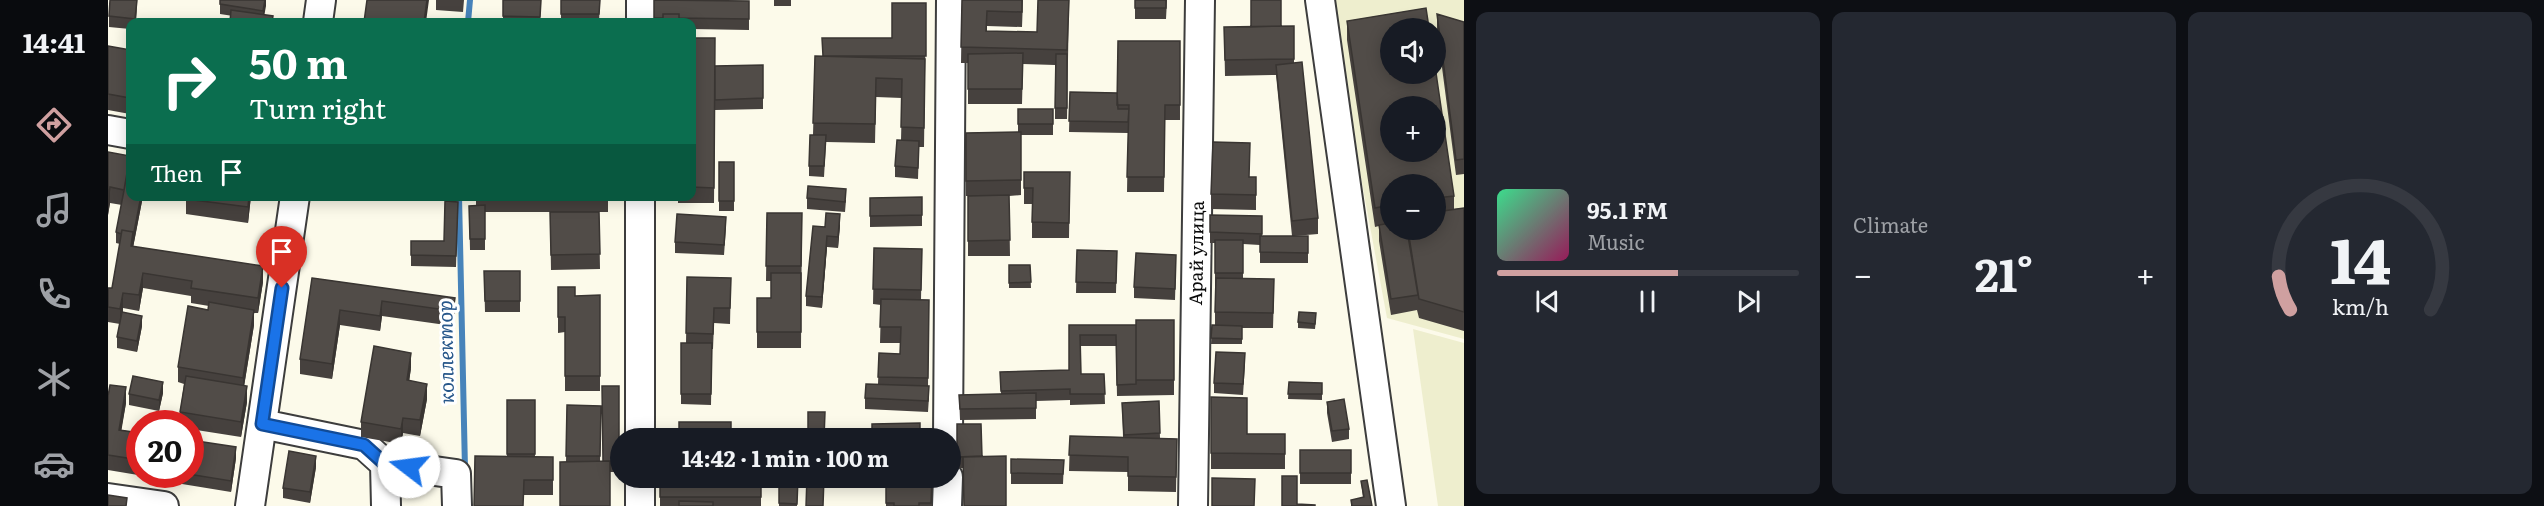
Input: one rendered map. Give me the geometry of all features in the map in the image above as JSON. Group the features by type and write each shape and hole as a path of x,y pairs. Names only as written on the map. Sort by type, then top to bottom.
{"street":[{"path":"319,18 321,0"},
{"path":"641,0 641,18"},
{"path":"948,428 951,0"},
{"name":"Арай улица","path":"1193,506 1200,0"},
{"path":"1320,0 1391,506"},
{"path":"108,130 126,133"},
{"path":"250,506 294,201"},
{"path":"640,201 640,428"},
{"path":"262,424 364,445 385,464 456,474 457,506"},
{"path":"385,464 386,506"},
{"path":"640,488 640,506"},
{"path":"947,506 948,488"},
{"path":"108,498 164,506"}],"green space":[{"path":"1328,0 1464,0 1464,339 1387,318"},
{"path":"1413,329 1464,343 1464,506 1438,506"}],"building":[{"path":"110,0 137,0 135,18 109,16"},
{"path":"220,0 265,0 263,11 220,4"},
{"path":"367,0 427,0 425,18 365,18"},
{"path":"503,0 541,0 540,17 503,16"},
{"path":"561,0 600,0 599,14 561,14"},
{"path":"654,0 749,1 749,19 679,18 679,14 663,14 663,18 654,18"},
{"path":"962,0 1022,0 1022,12 987,11 986,31 1037,32 1038,0 1069,0 1067,50 961,47"},
{"path":"1135,0 1166,0 1166,8 1135,8"},
{"path":"1251,0 1281,0 1281,26 1251,27"},
{"path":"892,3 926,3 926,56 823,56 822,38 892,38"},
{"path":"1426,8 1428,18 1380,18 1380,84 1438,84 1439,96 1380,96 1380,162 1446,162 1446,141 1454,196 1446,197 1446,174 1380,174 1380,207 1375,208 1347,21"},
{"path":"231,10 273,16 273,18 230,18"},
{"path":"663,14 679,14 679,18 663,18"},
{"path":"1437,14 1464,22 1464,159 1456,160 1446,83 1446,18 1438,18"},
{"path":"1294,26 1294,59 1225,60 1224,27"},
{"path":"696,38 715,38 714,188 696,187"},
{"path":"1118,41 1180,41 1180,105 1165,105 1164,177 1127,177 1129,105 1117,105"},
{"path":"108,46 126,49 126,97 108,94"},
{"path":"1023,53 1022,89 968,89 968,54"},
{"path":"1056,54 1067,54 1067,108 1055,108"},
{"path":"815,56 925,59 924,128 901,127 902,79 876,78 875,124 813,123"},
{"path":"1302,62 1318,218 1292,221 1276,65"},
{"path":"763,65 763,98 715,100 715,66"},
{"path":"1070,92 1117,93 1118,109 1129,109 1128,122 1069,121"},
{"path":"1018,109 1053,109 1053,124 1018,124"},
{"path":"1021,132 1021,180 966,181 966,133"},
{"path":"810,135 826,135 824,166 809,166"},
{"path":"897,140 919,141 918,168 895,166"},
{"path":"1213,142 1250,143 1249,177 1256,177 1256,195 1211,194"},
{"path":"108,152 126,155 124,190 110,187 108,200"},
{"path":"719,162 734,162 734,201 719,201"},
{"path":"1024,172 1070,172 1069,223 1032,222 1033,188 1024,188"},
{"path":"126,180 126,201 140,201 133,237 133,232 122,230 121,234 116,232"},
{"path":"808,186 846,189 845,202 807,198"},
{"path":"1009,195 1010,240 968,241 968,196"},
{"path":"922,197 922,215 870,216 870,198"},
{"path":"202,201 249,201 248,207"},
{"path":"445,201 458,202 456,256 411,255 411,241 444,241"},
{"path":"485,205 485,239 470,239 469,206"},
{"path":"1464,208 1464,312 1419,299 1410,240 1446,240 1446,211"},
{"path":"550,212 599,212 600,254 551,255"},
{"path":"767,213 802,213 801,266 766,266"},
{"path":"826,213 840,214 838,237 827,236 822,297 806,296 813,226 825,227"},
{"path":"677,214 726,217 724,245 675,242"},
{"path":"1210,215 1262,216 1262,234 1210,232"},
{"path":"122,230 133,232 131,246 263,266 258,298 191,288 192,281 143,273 139,295 123,293 120,309 108,307 108,288 112,288"},
{"path":"1260,236 1308,236 1308,253 1260,252"},
{"path":"1215,240 1243,240 1243,273 1215,273"},
{"path":"1381,240 1409,240 1418,295 1391,299"},
{"path":"874,248 922,249 921,290 873,289"},
{"path":"1077,250 1117,251 1116,283 1076,282"},
{"path":"1136,253 1176,255 1175,289 1134,287"},
{"path":"1009,265 1030,265 1031,282 1009,283"},
{"path":"484,271 520,271 520,301 485,301"},
{"path":"771,273 801,273 801,332 757,332 757,298 771,298"},
{"path":"687,277 731,278 730,308 714,308 713,334 686,333"},
{"path":"312,278 455,298 453,311 382,301 380,316 340,310 332,364 300,359"},
{"path":"1216,278 1274,279 1273,313 1215,312"},
{"path":"558,287 575,287 575,296 600,295 600,376 565,376 565,317 558,317"},
{"path":"881,299 929,300 928,378 878,377 879,353 900,354 901,327 880,327"},
{"path":"209,302 254,310 243,378 178,367 188,306 208,310"},
{"path":"122,312 142,316 137,341 117,337"},
{"path":"1299,312 1316,313 1315,324 1298,322"},
{"path":"1136,320 1174,320 1174,380 1136,380"},
{"path":"1069,325 1136,325 1136,384 1117,385 1116,335 1080,335 1081,374 1104,374 1105,394 1070,394 1070,389 1001,391 1000,372 1069,370"},
{"path":"1212,325 1242,326 1242,339 1211,338"},
{"path":"681,343 712,343 711,394 681,394"},
{"path":"374,346 411,353 407,380 427,384 420,420 403,418 401,429 361,422"},
{"path":"1216,352 1245,353 1243,384 1214,383"},
{"path":"133,376 163,382 159,400 129,394"},
{"path":"186,376 247,386 241,422 204,416 204,410 180,410"},
{"path":"1289,382 1322,383 1322,394 1288,394"},
{"path":"866,384 929,386 928,401 865,398"},
{"path":"110,385 126,387 119,430 126,431 126,458 108,455"},
{"path":"602,386 619,386 619,428 610,428 610,461 603,461"},
{"path":"1036,393 1036,408 960,409 959,395"},
{"path":"1211,397 1247,398 1247,434 1285,434 1285,454 1211,453"},
{"path":"1344,399 1349,429 1332,431 1327,402"},
{"path":"507,400 535,400 535,454 507,454"},
{"path":"1159,401 1160,433 1124,435 1122,403"},
{"path":"567,405 601,406 600,456 566,456"},
{"path":"808,412 825,412 824,428 808,428"},
{"path":"679,422 731,422 731,428 679,428"},
{"path":"920,423 920,428 872,428 872,424"},
{"path":"957,424 981,424 982,456 961,457 961,428 957,428"},
{"path":"1070,436 1177,439 1176,477 1128,476 1128,457 1069,455"},
{"path":"204,442 236,447 231,481 204,477"},
{"path":"1300,450 1351,450 1351,473 1300,473"},
{"path":"289,451 316,456 310,492 283,488"},
{"path":"475,456 553,457 553,480 524,480 523,506 474,506"},
{"path":"1006,456 1006,506 964,506 963,457"},
{"path":"1011,459 1064,460 1063,474 1011,473"},
{"path":"610,461 610,506 560,506 560,462"},
{"path":"1282,476 1297,476 1297,504 1315,506 1282,506"},
{"path":"1212,478 1255,479 1254,506 1212,506"},
{"path":"1367,480 1372,506 1352,506 1351,500 1364,497 1361,481"},
{"path":"660,488 761,488 761,497 660,497"},
{"path":"779,488 798,488 797,504 779,503"},
{"path":"807,488 824,488 823,506 806,506"},
{"path":"886,488 932,488 931,503 919,503 919,506 894,506 894,503 886,503"},
{"path":"108,495 127,498 126,506 108,506"},
{"path":"679,501 713,502 713,506 679,506"}],"waterway":[{"name":"коллектор","path":"468,18 470,0"},
{"name":"коллектор","path":"459,201 465,469"}],"route":[{"path":"282,288 262,424 364,445 385,464 409,467"}]}
